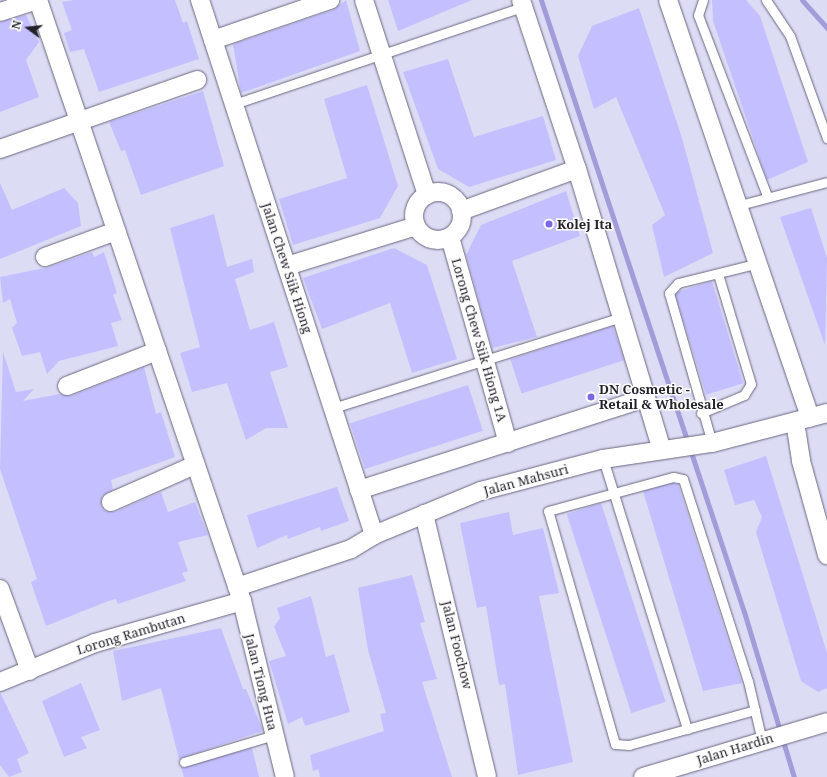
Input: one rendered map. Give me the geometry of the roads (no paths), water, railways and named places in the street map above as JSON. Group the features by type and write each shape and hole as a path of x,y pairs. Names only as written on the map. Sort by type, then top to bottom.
{"street":[{"path":"0,12 38,0"},
{"name":"Jalan Tiong Hua","path":"38,0 239,594 285,777"},
{"name":"Jalan Chew Siik Hiong","path":"200,0 374,535"},
{"path":"213,40 330,0"},
{"path":"364,0 427,195"},
{"path":"668,0 736,206 759,263 802,420 801,461 827,555"},
{"path":"522,3 577,170 646,398 670,448"},
{"path":"0,149 197,80"},
{"path":"461,211 577,170"},
{"path":"448,194 461,211 460,226 450,236 427,237 416,226 417,205 427,195 448,194"},
{"path":"287,266 416,226"},
{"path":"46,257 116,231"},
{"name":"Lorong Chew Siik Hiong 1A","path":"450,236 508,443"},
{"path":"67,386 157,350"},
{"path":"359,490 646,398"},
{"name":"Jalan Mahsuri","path":"239,594 351,549 374,535 481,492 603,459 709,443 827,413"},
{"path":"111,502 195,465"},
{"name":"Jalan Foochow","path":"424,514 487,777"},
{"path":"0,589 30,671"},
{"name":"Lorong Rambutan","path":"0,682 30,671 95,643 239,594"},
{"name":"Jalan Hardin","path":"643,777 827,722"}],"lane":[{"path":"703,0 698,15 767,196"},
{"path":"766,0 790,36 827,138"},
{"path":"234,104 381,54 522,3"},
{"path":"736,206 767,196 827,182"},
{"path":"709,443 668,298 678,283 759,263"},
{"path":"701,413 744,395 751,389 718,274"},
{"path":"333,408 622,317"},
{"path":"603,459 687,729"},
{"path":"755,710 629,745 615,744 610,733 548,511 613,492 673,477 685,482 755,710 770,738"},
{"path":"184,762 274,735"}],"waterway":[{"path":"541,0 745,615 794,777"},
{"path":"802,0 827,28"}],"place":[{"name":"Kolej Ita","path":"549,224"},
{"name":"DN Cosmetic - Retail & Wholesale","path":"591,397"}]}
